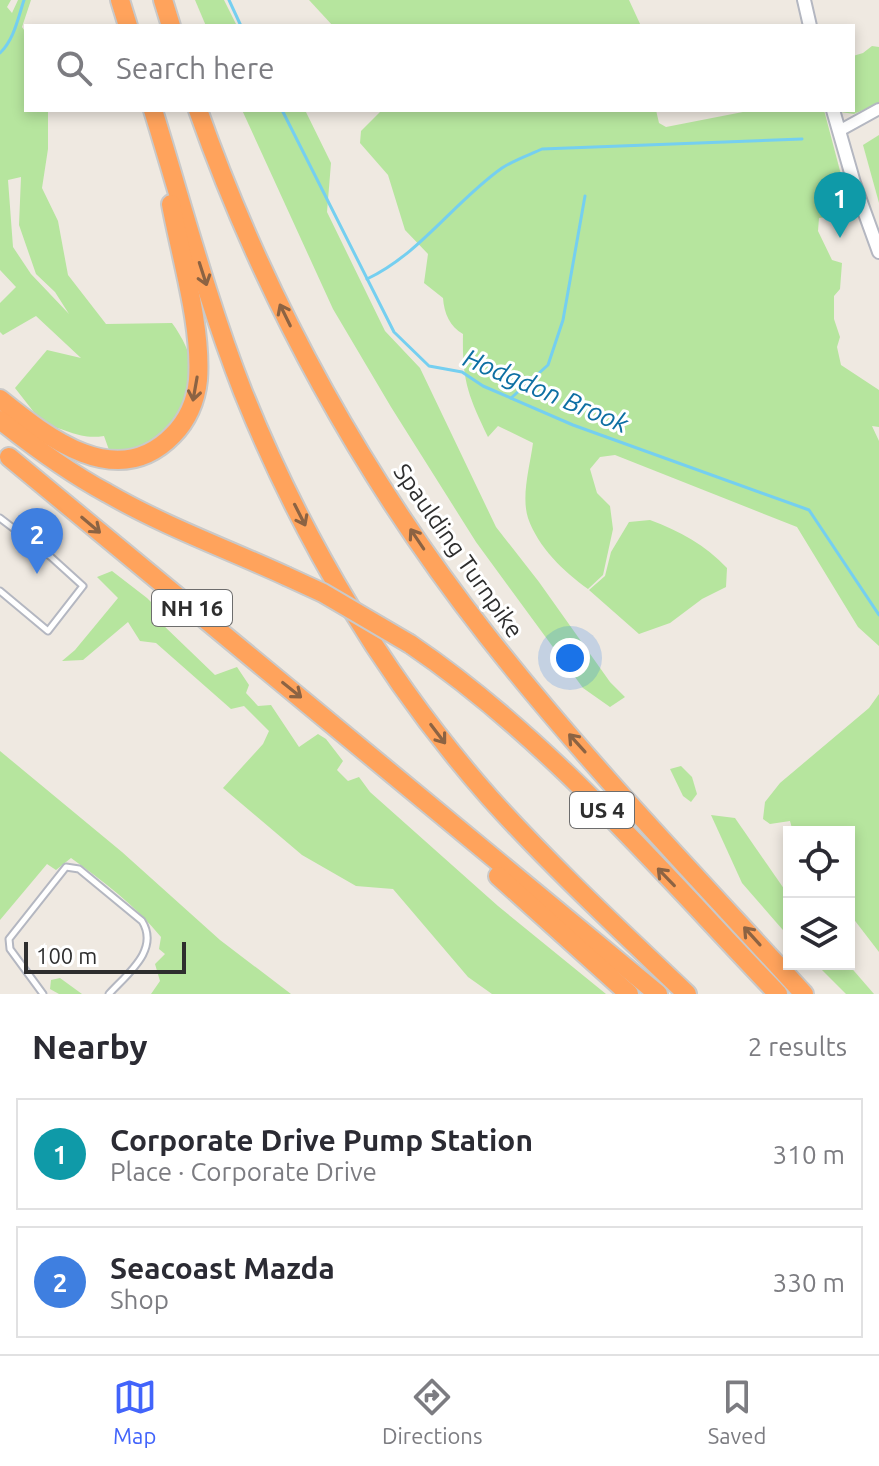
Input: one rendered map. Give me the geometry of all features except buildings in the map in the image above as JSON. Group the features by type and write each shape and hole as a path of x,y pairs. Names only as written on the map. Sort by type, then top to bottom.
{"highway":[{"path":"163,0 170,24"},
{"name":"Spaulding Turnpike","path":"199,112 244,226 294,333 346,427 416,539 488,637 547,709 804,994"},
{"path":"0,399 61,443 85,454 110,460 147,453 169,440 185,420 198,384 197,350 155,114"},
{"path":"155,114 243,392 292,499 348,604 415,703 489,797 571,884 687,994"},
{"name":"US 4","path":"0,420 55,462 115,498 332,598 410,644 490,704 568,777 778,994"},
{"name":"NH 16","path":"5,461 374,759 658,994"},
{"path":"374,759 525,902 629,994"}],"street":[{"path":"804,0 810,24"},
{"path":"839,131 879,109"},
{"path":"834,112 879,252"}],"lane":[{"path":"0,518 83,586 48,631 0,591"},
{"path":"43,994 10,949 9,939 66,867 79,869 146,927 149,940 146,952 109,994"}],"green space":[{"path":"0,0 11,0 7,7 12,13 18,0 31,0 22,27 24,112 48,112 48,149 42,188 58,221 68,275 106,324 172,323 190,357 192,372 188,391 179,413 164,431 134,448 109,450 104,436 81,435 44,425 15,388 47,350 81,358 36,316 3,335 0,332 0,303 16,287 0,270","holes":["21,177 19,225 36,274 55,292 69,314 31,274 13,247 8,180"]},
{"path":"195,0 224,0 236,24 205,24"},
{"path":"309,0 629,0 640,24 331,24"},
{"path":"872,46 879,47 879,103 854,114 840,112 855,112 855,55"},
{"path":"243,112 306,112 331,163 327,212 385,331 420,368 496,527 610,682 625,697 610,707 583,688 476,542 333,309"},
{"path":"380,112 656,112 659,123 666,127 743,112 825,112 844,186 844,215 819,218 818,231 832,260 842,263 840,289 834,296 834,319 840,337 837,347 841,365 879,390 879,427 872,426 879,441 879,646 858,627 797,527 615,455 600,457 590,469 597,493 610,506 613,529 603,575 588,589 570,575 538,539 528,518 526,491 533,443 498,426 488,437 468,387 463,334 448,319 443,298 424,283 428,254 405,230 388,175 360,143 361,131"},
{"path":"879,135 879,203 863,145"},
{"path":"650,520 672,529 710,552 727,568 726,587 702,599 670,623 639,634 589,590 605,576 611,552 629,522"},
{"path":"112,571 164,615 162,624 215,675 237,667 249,685 246,693 258,706 271,705 299,747 318,734 326,739 343,761 337,770 348,781 359,777 370,792 498,906 606,994 492,994 468,977 393,889 356,886 302,855 223,788 263,744 269,731 244,706 231,709 156,643 140,641 128,622 83,660 62,661 75,650 118,598 97,577"},
{"path":"879,694 879,952 855,921 855,826 791,826 790,821 770,824 763,819 765,802 780,783 869,708"},
{"path":"0,751 122,852 220,940 291,994 151,994 160,981 155,964 165,954 159,949 161,937 130,904 71,858 56,870 47,864 0,920"},
{"path":"681,766 692,777 697,794 691,802 683,796 670,769"},
{"path":"711,815 735,818 783,887 783,930 742,883"},
{"path":"822,970 853,970 874,994 846,994"},
{"path":"60,978 82,994 59,994 50,989 51,980"}],"waterway":[{"name":"Hodgdon Brook","path":"0,53 12,35 24,0"},
{"name":"Hodgdon Brook","path":"229,0 240,24"},
{"name":"Hodgdon Brook","path":"283,112 394,332 429,366 462,372 483,386 573,425 809,510 879,615"},
{"path":"367,279 404,256 502,168 542,149 802,139"},
{"path":"511,398 548,365 563,320 585,196"}],"place":[{"name":"Corporate Drive Pump Station","path":"840,238"},
{"name":"Seacoast Mazda","path":"37,574"}]}
